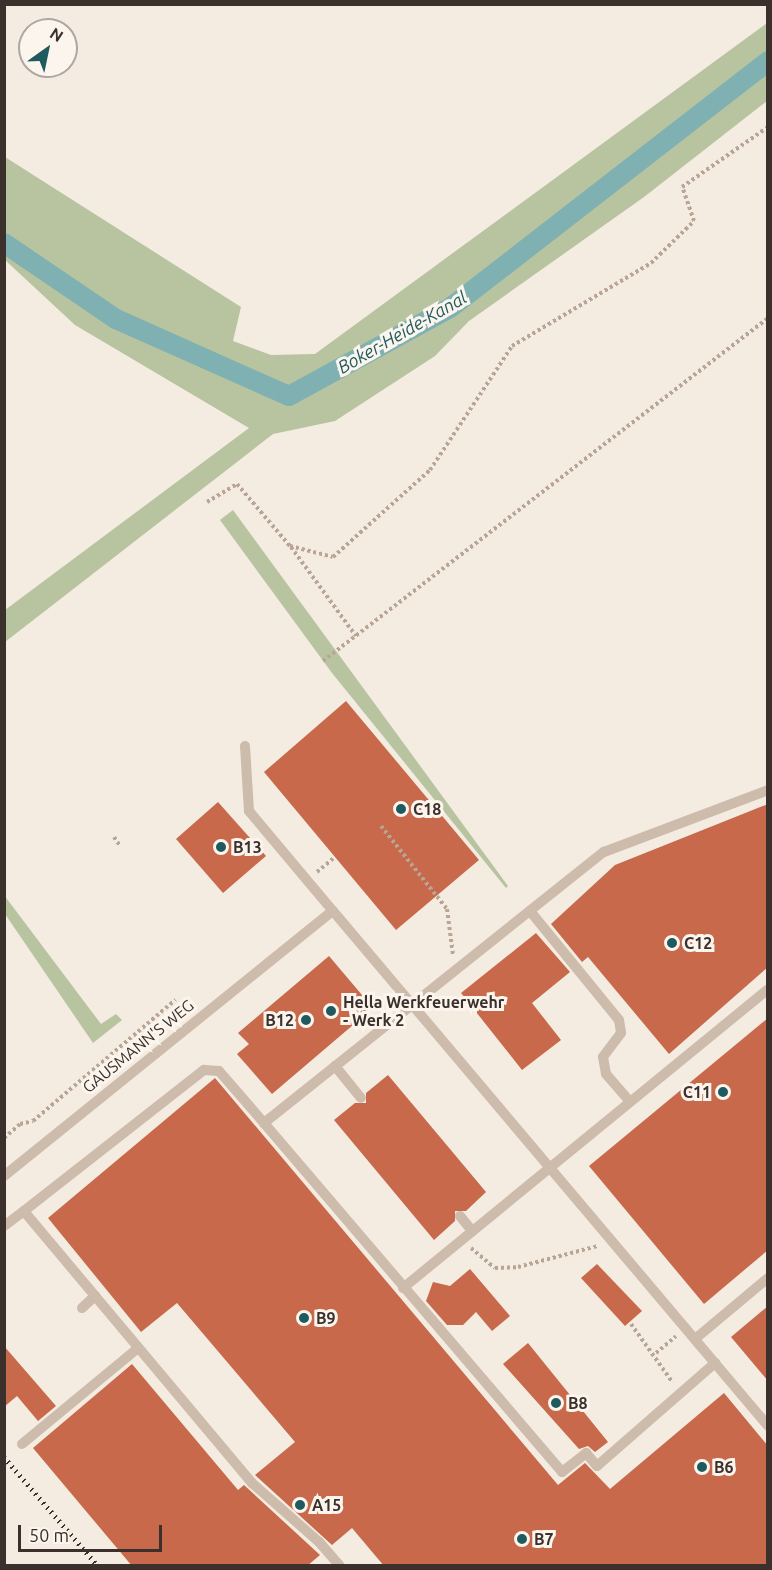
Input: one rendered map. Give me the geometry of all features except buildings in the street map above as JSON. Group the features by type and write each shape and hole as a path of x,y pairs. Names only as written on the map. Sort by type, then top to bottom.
{"lane":[{"path":"245,746 249,811 411,1006 768,1426"},
{"path":"264,1123 604,852 768,790"},
{"name":"GAUSMANN'S WEG","path":"4,1176 333,910"},
{"path":"530,911 620,1020 621,1033 603,1057 606,1074 629,1100"},
{"path":"403,1288 548,1166 768,989"},
{"path":"335,1066 361,1098"},
{"path":"4,1226 204,1070 219,1071 562,1472 586,1453 597,1466 715,1363"},
{"path":"24,1211 252,1483 320,1542 340,1566"},
{"path":"460,1216 472,1231"},
{"path":"695,1339 768,1278"},
{"path":"82,1308 95,1296"},
{"path":"22,1444 138,1348"}],"path":[{"path":"290,546 333,557 430,470 513,346 651,263 694,221 682,187 768,127"},
{"path":"323,662 768,318"},
{"path":"207,502 237,484 290,546 356,636"},
{"path":"381,826 447,909 455,971"},
{"path":"114,837 120,846"},
{"path":"307,880 335,856"},
{"path":"4,1138 20,1124 33,1121 175,1000"},
{"path":"463,1238 485,1263 495,1268 518,1267 613,1242"},
{"path":"631,1324 656,1353 682,1392"},
{"path":"656,1353 686,1328"}],"green space":[{"path":"767,23 767,101 644,197 469,321 435,356 335,421 273,434 5,642 5,610 249,428 75,325 5,260 5,157 241,307 233,341 271,355 315,354"},
{"path":"233,510 508,886 506,888 332,673 220,520"},
{"path":"4,895 101,1024 116,1014 122,1020 93,1043 5,914"}],"waterway":[{"name":"Boker-Heide-Kanal","path":"4,243 116,319 289,396 450,308 768,61"}],"railway":[{"path":"4,1457 98,1566"}],"place":[{"name":"C18","path":"401,809"},
{"name":"B13","path":"221,847"},
{"name":"C12","path":"672,943"},
{"name":"Hella Werkfeuerwehr - Werk 2","path":"331,1011"},
{"name":"B12","path":"306,1020"},
{"name":"C11","path":"723,1092"},
{"name":"B9","path":"304,1318"},
{"name":"B8","path":"556,1403"},
{"name":"B6","path":"702,1467"},
{"name":"A15","path":"300,1505"},
{"name":"B7","path":"522,1539"}]}
